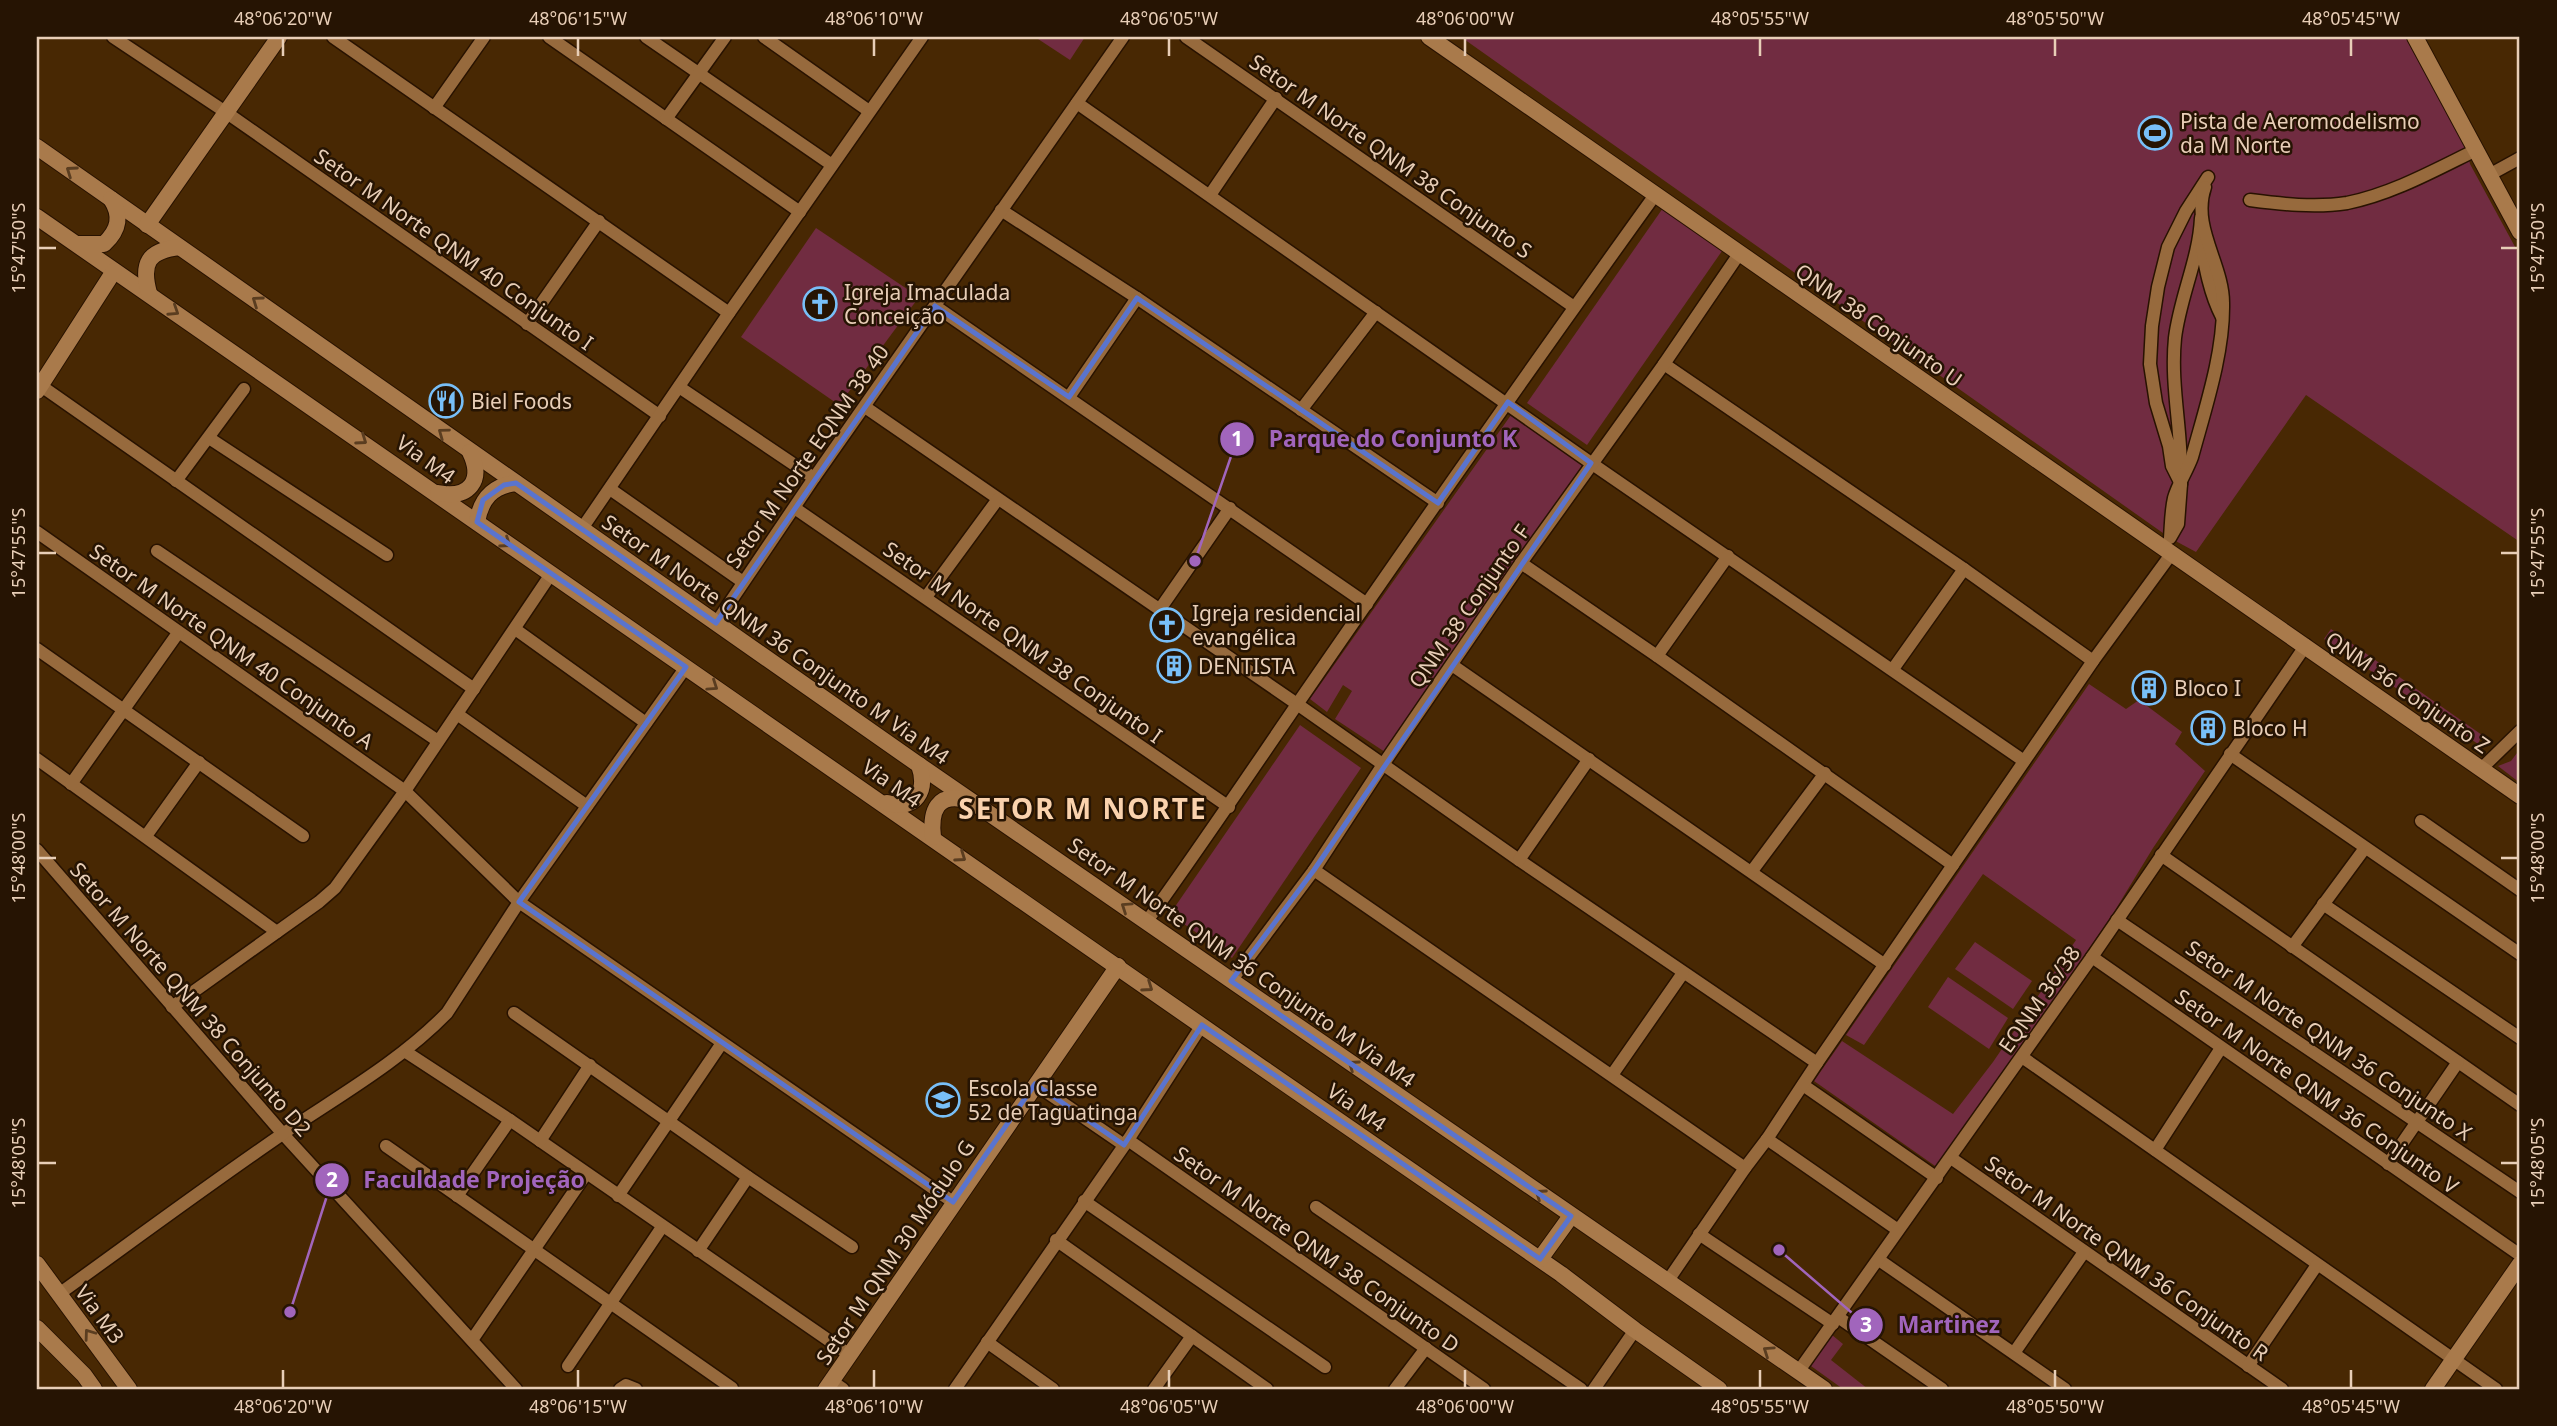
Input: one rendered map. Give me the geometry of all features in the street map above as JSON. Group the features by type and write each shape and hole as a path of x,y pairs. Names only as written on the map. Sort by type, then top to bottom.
{"main road":[{"path":"148,225 279,37"},
{"name":"QNM 38 Conjunto U","path":"1429,37 2306,645"},
{"path":"2414,37 2520,232"},
{"name":"Via M4","path":"37,147 498,472"},
{"path":"78,244 104,244 111,238 118,220 118,209 111,198"},
{"name":"Via M4","path":"37,216 1540,1259 1719,1389"},
{"path":"149,293 146,269 149,258 157,251 179,247"},
{"path":"38,387 114,271"},
{"path":"438,493 452,496 465,491 474,483 477,473 470,452"},
{"name":"Setor M Norte QNM 36 Conjunto M Via M4","path":"498,472 1824,1389"},
{"path":"477,522 483,500 503,485 516,483"},
{"name":"QNM 36 Conjunto Z","path":"2306,645 2520,796"},
{"path":"881,801 898,806 916,799 923,785 919,765"},
{"path":"933,837 933,812 940,803 949,798 973,801"},
{"name":"Setor M QNM 30 Módulo G","path":"834,1387 850,1355 953,1202 1118,966"},
{"path":"1540,1259 1571,1216"},
{"name":"Via M3","path":"37,1264 130,1389"},
{"path":"2433,1389 2520,1264"},
{"path":"37,1328 81,1389"},
{"path":"37,1328 84,1375 94,1389"}],"street":[{"name":"Setor M Norte QNM 40 Conjunto I","path":"113,37 227,113 660,416"},
{"path":"333,37 729,313"},
{"path":"434,108 484,37"},
{"path":"549,37 800,212"},
{"path":"646,37 832,165"},
{"path":"666,119 725,37"},
{"path":"764,37 869,111"},
{"path":"581,530 922,37"},
{"name":"Setor M Norte EQNM 38 40","path":"716,623 796,509 814,478 1123,37"},
{"name":"Setor M Norte QNM 38 Conjunto S","path":"1186,37 1574,307"},
{"path":"1209,195 1276,98"},
{"path":"1077,103 1508,402 1591,463 2024,761"},
{"path":"2250,200 2282,204 2345,203 2376,195 2476,150"},
{"path":"2489,175 2520,158"},
{"path":"2180,484 2172,466 2156,403 2150,364 2152,326 2168,247 2186,211 2208,177 2202,196 2200,237 2208,278 2216,305 2223,317"},
{"path":"1147,921 1229,807 1297,704 1574,307 1655,195"},
{"path":"1001,210 1137,298 1437,503"},
{"path":"2180,484 2192,457 2204,413 2223,317 2221,285 2201,218"},
{"path":"527,324 599,220"},
{"path":"2180,484 2182,464 2174,390 2175,338 2185,285 2200,237"},
{"name":"QNM 38 Conjunto F","path":"1231,981 1314,870 1521,563 1664,364 1739,254"},
{"path":"1069,397 1137,298"},
{"path":"935,306 1367,604"},
{"path":"1301,410 1376,312"},
{"path":"1664,364 1964,569 2093,661"},
{"path":"38,387 474,689"},
{"path":"679,387 814,478"},
{"path":"176,481 244,389"},
{"path":"865,407 1297,704 1382,766 1817,1063"},
{"path":"208,438 387,555"},
{"path":"610,489 743,582"},
{"path":"926,597 998,499"},
{"path":"1160,609 1230,508"},
{"name":"Setor M Norte QNM 38 Conjunto I","path":"796,509 1229,807"},
{"name":"Setor M Norte QNM 40 Conjunto A","path":"37,532 405,791 519,902 953,1202"},
{"path":"157,551 438,741"},
{"path":"1667,1282 2093,661 2172,553"},
{"path":"1657,656 1728,556"},
{"path":"1521,563 1953,865"},
{"path":"1892,669 1964,569"},
{"path":"172,1007 335,888 405,791 551,574"},
{"path":"515,629 646,723"},
{"path":"71,784 178,633"},
{"name":"EQNM 36/38","path":"1798,1372 2092,957 2306,645"},
{"path":"37,668 41,652 303,836"},
{"path":"1452,665 1885,965"},
{"path":"59,1294 283,1134 406,1052 447,1013 519,902 686,667"},
{"path":"457,714 587,806"},
{"path":"2482,769 2520,731"},
{"path":"2230,754 2520,954"},
{"path":"37,759 277,932"},
{"path":"1519,860 1589,759"},
{"path":"146,836 199,762"},
{"path":"1752,871 1825,773"},
{"path":"2421,821 2520,890"},
{"path":"2292,947 2365,848"},
{"name":"Setor M Norte QNM 38 Conjunto D2","path":"37,849 283,1134 516,1389"},
{"path":"2161,855 2520,1105"},
{"path":"1314,870 1745,1168"},
{"path":"2323,904 2520,1038"},
{"name":"Setor M Norte QNM 36 Conjunto X","path":"2117,920 2520,1192"},
{"name":"Setor M Norte QNM 36 Conjunto V","path":"2092,957 2520,1255"},
{"path":"1612,1075 1684,973"},
{"path":"514,1013 852,1247"},
{"path":"955,1389 1056,1240 1126,1143 1202,1025"},
{"path":"618,1196 722,1043"},
{"path":"2155,1150 2221,1048"},
{"path":"406,1052 510,1120 850,1355"},
{"path":"2022,1057 2496,1389"},
{"path":"2388,1164 2458,1062"},
{"path":"540,1142 590,1065"},
{"name":"Setor M Norte QNM 38 Conjunto D","path":"1035,1084 1260,1234 1484,1389"},
{"path":"1803,1085 1937,1178"},
{"path":"457,1196 510,1120"},
{"path":"1767,1139 1898,1230"},
{"path":"386,1146 732,1388"},
{"name":"Setor M Norte QNM 36 Conjunto R","path":"1951,1158 2282,1389"},
{"path":"472,1340 586,1174"},
{"path":"698,1251 748,1177"},
{"path":"1084,1200 1325,1367"},
{"path":"1317,1207 1581,1389"},
{"path":"568,1366 662,1227"},
{"path":"1699,1234 1941,1389"},
{"path":"1056,1240 1267,1389"},
{"path":"2014,1353 2084,1252"},
{"path":"1879,1260 2065,1389"},
{"path":"2248,1366 2318,1265"},
{"path":"1594,1389 1635,1330"},
{"path":"1154,1389 1192,1336"},
{"path":"988,1342 1053,1389"},
{"path":"1395,1389 1426,1348"},
{"path":"620,1389 626,1385 636,1389"}],"highlighted area":[{"path":"1137,298 1438,503 1508,402 1591,463 1314,870 1231,981 1571,1216 1540,1259 1202,1025 1124,1145 1035,1084 953,1202 519,902 686,667 477,522 483,500 504,485 516,483 716,623 935,306 1069,397"}],"shaded area":[{"path":"1035,37 1085,37 1070,60"},
{"path":"1461,37 2405,37 2467,149 2470,164 2520,256 2520,542 2306,395 2196,552 2170,538"},
{"path":"1663,208 1722,251 1587,445 1527,403"},
{"path":"816,228 919,297 839,405 741,337"},
{"path":"1511,415 1583,464 1385,752 1335,719 1352,691 1343,685 1327,712 1310,699"},
{"path":"2331,629 2482,735 2478,744 2324,639"},
{"path":"2089,684 2126,709 2139,700 2182,732 2175,744 2205,771 2114,912 1938,1168 1814,1081 1842,1041 1953,1114 1993,1062 2076,940 1983,874 1864,1045 1846,1035"},
{"path":"1300,725 1361,768 1232,958 1170,914"},
{"path":"2520,749 2520,783 2498,766 2511,761"},
{"path":"1975,942 2032,981 2013,1009 1955,969"},
{"path":"1948,977 2008,1018 1989,1049 1928,1007"},
{"path":"1832,1335 1843,1344 1831,1360 1868,1389 1843,1389 1811,1366"}],"place":[{"name":"Pista de Aeromodelismo da M Norte","path":"2155,133"},
{"name":"Igreja Imaculada Conceição","path":"820,304"},
{"name":"Biel Foods","path":"446,401"},
{"name":"Parque do Conjunto K","path":"1195,561"},
{"name":"Igreja residencial evangélica","path":"1167,625"},
{"name":"DENTISTA","path":"1174,666"},
{"name":"Bloco I","path":"2149,688"},
{"name":"Bloco H","path":"2208,728"},
{"name":"Escola Classe 52 de Taguatinga","path":"943,1100"},
{"name":"Martinez","path":"1779,1250"},
{"name":"Faculdade Projeção","path":"290,1312"}],"district":[{"name":"SETOR M NORTE","path":"1083,808"}]}
